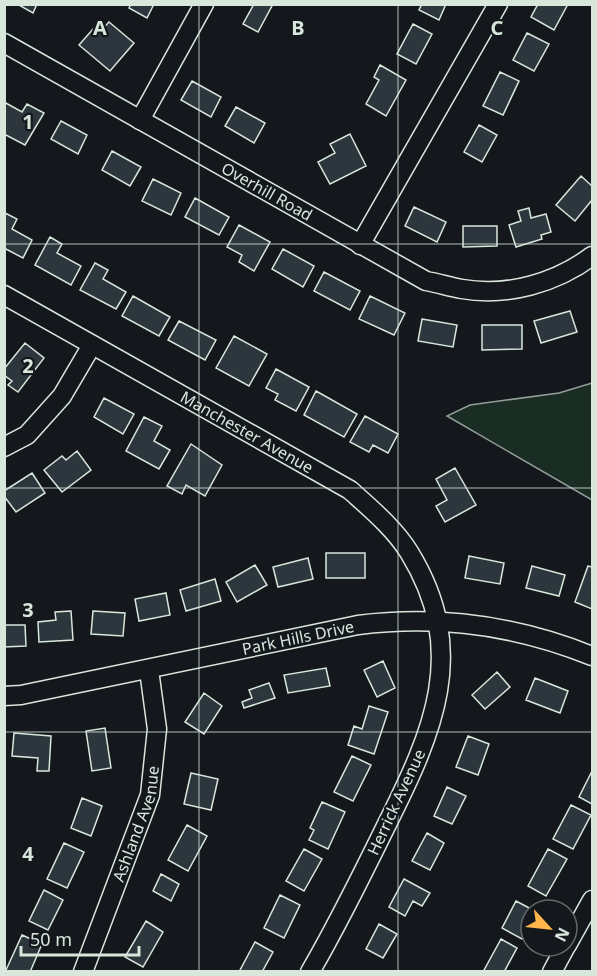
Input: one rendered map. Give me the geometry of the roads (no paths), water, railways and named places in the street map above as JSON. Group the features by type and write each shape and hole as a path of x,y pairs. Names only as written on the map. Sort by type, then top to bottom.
{"street":[{"path":"140,120 204,4"},
{"path":"360,245 498,4"},
{"name":"Overhill Road","path":"4,43 360,245 426,280 462,290 519,289 555,278 580,266 592,256"},
{"name":"Manchester Avenue","path":"4,295 350,490 385,522 408,551 426,584 438,620"},
{"path":"4,447 27,435 62,396 92,345"},
{"name":"Park Hills Drive","path":"4,696 21,695 149,670 358,625 392,620 438,620 504,629 567,646 592,656"},
{"name":"Herrick Avenue","path":"310,972 336,927 416,767 433,719 439,689 441,659 438,620"},
{"name":"Ashland Avenue","path":"83,972 150,795 157,729 149,670"},
{"path":"579,923 592,900"},
{"path":"552,972 560,958"}]}
